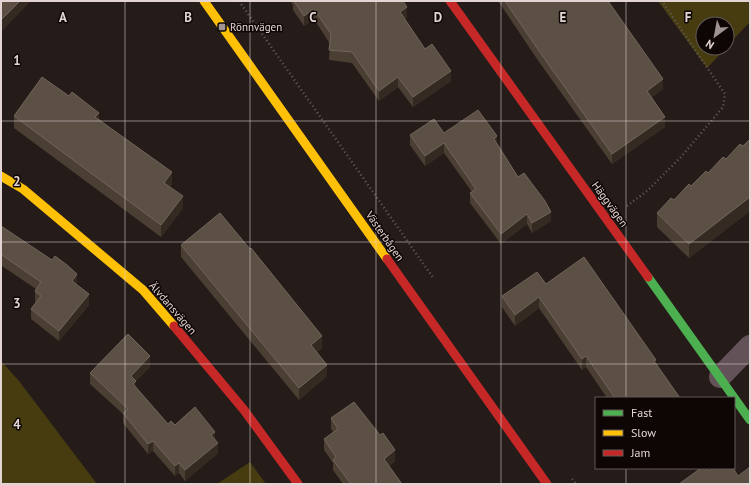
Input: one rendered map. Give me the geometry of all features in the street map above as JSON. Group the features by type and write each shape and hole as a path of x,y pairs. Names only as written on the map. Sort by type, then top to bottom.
{"street":[{"name":"Västerbågen","path":"204,1 547,484"},
{"name":"Häggvägen","path":"450,1 734,397"},
{"name":"Älvdansvägen","path":"1,176 23,189 143,290 244,410 298,484"},
{"path":"720,377 750,346"},
{"name":"Häggvägen","path":"735,398 750,420"}],"path":[{"path":"607,220 646,191 681,158 723,107 725,94 662,1"}],"shaded area":[{"path":"658,1 750,1 750,22 735,38 735,16 695,16 695,52"},
{"path":"698,56 718,56 707,68"},
{"path":"1,361 19,381 97,484 1,484"},
{"path":"250,462 266,484 217,484"}],"building":[{"path":"1,1 20,1 1,20"},
{"path":"294,1 403,1 407,7 400,12 425,49 432,44 451,71 413,97 398,77 379,91 352,52 329,50 331,34 314,9 304,16"},
{"path":"505,1 608,1 663,79 647,91 665,117 612,154"},
{"path":"42,77 69,96 72,92 99,113 95,117 172,172 164,183 183,196 161,225 14,116"},
{"path":"478,110 497,136 494,139 518,177 524,173 545,201 551,212 532,223 527,214 501,234 470,193 476,189 444,143 425,156 410,135 434,119 444,133"},
{"path":"750,139 750,197 689,244 657,213 671,198 674,200 689,184 691,186 706,171 708,173 723,157 726,159 740,144 743,146"},
{"path":"220,213 250,249 251,248 322,336 311,345 327,365 299,388 181,245"},
{"path":"1,226 52,260 55,256 67,265 77,274 72,281 89,294 59,331 31,309 41,296 35,291 41,282 2,255 1,257"},
{"path":"584,257 656,360 654,361 679,397 614,397 586,356 582,359 539,297 515,315 502,296 537,272 546,284"},
{"path":"128,334 150,356 131,376 136,381 133,384 168,424 171,421 175,425 195,407 215,432 211,435 218,443 185,470 179,463 175,466 153,441 148,444 123,413 128,409 90,373"},
{"path":"354,402 380,435 383,433 395,450 384,459 402,484 351,484 333,460 336,457 324,439 338,429 331,418"},
{"path":"750,467 750,484 679,484 700,469 708,469 709,471 712,469 734,469 738,476"}],"traffic: fast":[{"path":"648,277 734,397"},
{"path":"735,399 750,420"}],"traffic: slow":[{"path":"204,1 387,259"},
{"path":"1,176 23,189 143,290 174,326"}],"traffic: jam":[{"path":"450,1 648,277"},
{"path":"387,259 547,484"},
{"path":"174,326 244,410 298,484"}],"place":[{"name":"Rönnvägen","path":"222,27"}]}
